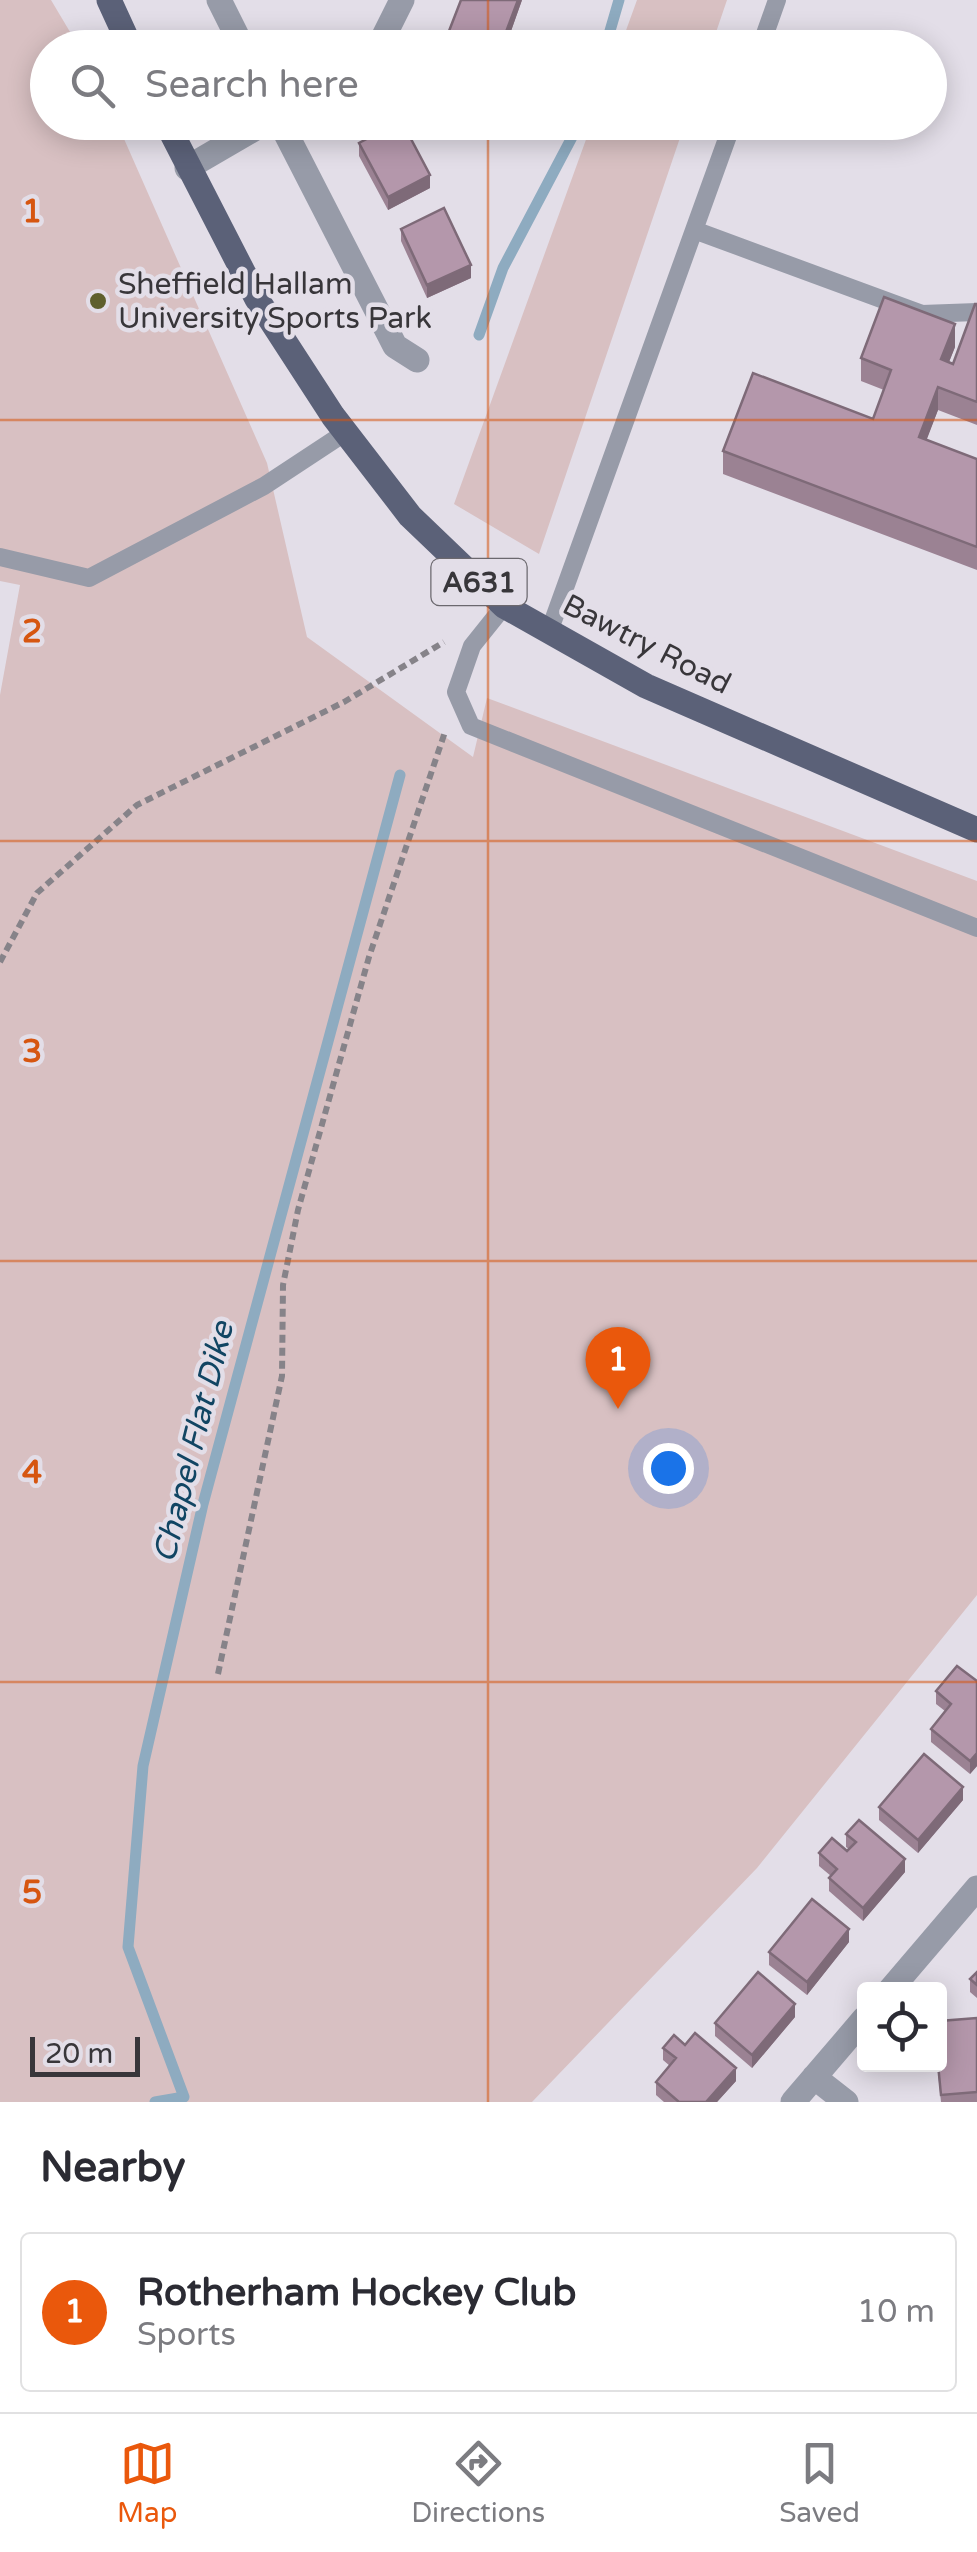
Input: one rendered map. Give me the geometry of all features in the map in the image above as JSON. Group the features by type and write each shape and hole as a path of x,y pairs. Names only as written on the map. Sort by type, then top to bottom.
{"main road":[{"path":"109,0 123,30"},
{"name":"Bawtry Road","path":"174,140 257,299 346,432 410,516 504,606 646,686 977,830"}],"street":[{"path":"219,0 234,30"},
{"path":"387,30 402,0"},
{"path":"187,168 235,140"},
{"path":"289,140 396,346 417,360"},
{"path":"897,1982 977,1888"},
{"path":"793,2102 857,2027"},
{"path":"814,2077 846,2102"}],"lane":[{"path":"766,30 777,0"},
{"path":"549,632 726,140"},
{"path":"694,230 922,314 977,312"},
{"path":"0,556 89,578 264,486 346,432"},
{"path":"504,606 472,646 456,692 472,726 977,928"}],"path":[{"path":"0,962 38,893 137,805 344,702 456,635"},
{"path":"218,1674 282,1376 282,1285 298,1210 369,957 456,692"}],"shaded area":[{"path":"0,0 51,0 69,30 30,30 30,140 124,140 267,463 307,637 473,757 487,698 977,881 977,1595 757,1868 532,2102 0,2102 0,695 20,585 0,581"},
{"path":"637,0 727,0 717,30 626,30"},
{"path":"586,140 679,140 539,554 454,504"}],"building":[{"path":"461,0 518,0 507,30 449,30"},
{"path":"412,140 430,175 388,197 359,143"},
{"path":"444,208 471,265 427,285 401,229"},
{"path":"884,297 955,324 941,359 953,364 977,304 977,402 938,387 919,437 977,459 977,547 723,451 753,373 873,419 891,370 861,358"},
{"path":"957,1666 977,1681 977,1753 970,1761 931,1729 951,1704 936,1691"},
{"path":"924,1754 963,1787 918,1840 879,1807"},
{"path":"859,1820 905,1859 863,1908 829,1878 837,1869 819,1853 832,1838 847,1851 856,1842 846,1834"},
{"path":"812,1899 849,1929 807,1982 769,1952"},
{"path":"758,1972 795,2004 752,2055 715,2023"},
{"path":"977,2018 977,2092 941,2095 939,2072 947,2072 947,2020"},
{"path":"695,2033 736,2068 706,2102 679,2102 656,2082 676,2058 663,2048 674,2035 685,2045"}],"waterway":[{"name":"Chapel Flat Dike","path":"610,30 619,0"},
{"name":"Chapel Flat Dike","path":"479,335 503,268 571,140"},
{"name":"Chapel Flat Dike","path":"155,2102 184,2097 128,1947 143,1766 203,1504 400,775"}],"place":[{"name":"Sheffield Hallam University Sports Park","path":"98,301"},
{"name":"Rotherham Hockey Club","path":"618,1409"}]}
